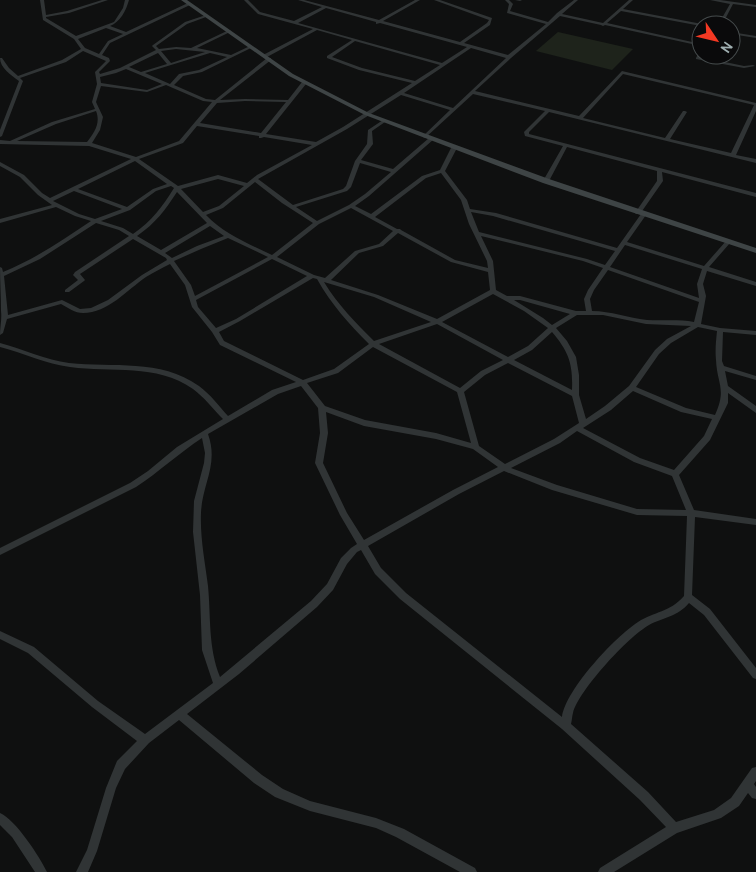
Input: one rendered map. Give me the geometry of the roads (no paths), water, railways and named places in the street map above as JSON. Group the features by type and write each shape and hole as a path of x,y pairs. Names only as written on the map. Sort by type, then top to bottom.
{"street":[{"path":"42,0 44,16 50,24 76,38 82,49 100,54 108,61 98,70 99,84 94,102 101,117 98,130 89,144"},
{"path":"44,16 68,12 106,0"},
{"path":"76,38 108,28 115,23 126,8 127,0"},
{"path":"246,0 256,12 354,41 442,64"},
{"path":"300,0 377,23 508,57"},
{"path":"377,23 418,0"},
{"path":"436,0 490,19 489,24 460,44"},
{"path":"507,0 511,4 508,12 547,23"},
{"path":"193,299 273,257 288,248 317,224 351,206 394,171 508,57 576,0"},
{"path":"603,25 631,0"},
{"path":"712,0 756,6"},
{"path":"100,54 106,44 187,2 304,83 367,114 546,181 756,251"},
{"path":"725,15 732,3"},
{"path":"294,23 324,8"},
{"path":"621,10 691,23"},
{"path":"558,14 691,43"},
{"path":"170,64 154,48 157,43 186,23 206,16"},
{"path":"108,28 127,34"},
{"path":"50,200 136,159 181,142 215,102 267,58 315,30"},
{"path":"192,49 229,31"},
{"path":"741,35 756,38"},
{"path":"354,41 329,57 361,68 415,82"},
{"path":"99,84 147,91 169,85 181,75 200,70 251,47"},
{"path":"204,214 221,207 255,179 367,114 469,47"},
{"path":"98,76 115,73 156,51 169,48 192,49 232,56"},
{"path":"19,78 64,61 82,49"},
{"path":"141,73 208,53"},
{"path":"0,59 7,69 19,78 20,84 0,136"},
{"path":"730,65 744,68 755,66 756,60"},
{"path":"126,67 197,98 215,102 290,101"},
{"path":"580,118 622,72 756,105 733,155"},
{"path":"261,136 304,83"},
{"path":"472,92 756,161"},
{"path":"400,93 454,110"},
{"path":"0,112 9,110"},
{"path":"10,142 54,123 98,110"},
{"path":"548,111 526,134 756,196"},
{"path":"668,139 685,112"},
{"path":"292,208 345,190 348,187 358,161 370,144 370,130 383,121"},
{"path":"196,124 317,144"},
{"path":"0,142 89,144 136,159 174,186 204,214 210,223 228,236 312,276 400,305 437,322 575,395"},
{"path":"546,181 566,145"},
{"path":"372,216 411,189 424,177 442,171 454,148"},
{"path":"358,161 394,171"},
{"path":"0,164 22,176 56,205 134,235 162,252 172,260 188,285 195,307 215,331 222,343 303,383 322,408 324,433 319,463 344,515 378,571 403,596 566,726 644,796 674,828"},
{"path":"589,312 587,299 609,267 660,181 660,170"},
{"path":"442,171 464,200 490,260 493,291"},
{"path":"0,333 4,318 1,272 39,257 74,237 96,220 127,209 156,188 218,177 246,185"},
{"path":"255,179 292,208 317,224"},
{"path":"67,290 82,280 76,275 77,273 134,235 159,215 174,186"},
{"path":"74,189 127,209"},
{"path":"0,221 56,205"},
{"path":"351,206 453,261 491,271"},
{"path":"468,210 494,214 619,250"},
{"path":"162,252 210,223"},
{"path":"327,280 357,252 378,246 398,230"},
{"path":"477,233 536,246 609,267 702,302"},
{"path":"4,318 62,302 78,311 88,310 106,302 142,277 172,260 228,236"},
{"path":"623,242 756,284"},
{"path":"698,325 703,293 700,284 705,268 728,242"},
{"path":"215,331 238,320 312,276"},
{"path":"319,278 348,320 373,344 460,391 476,447"},
{"path":"493,291 553,327 567,343 578,377 575,395 580,425 637,460 675,474 691,513 688,596 672,614 640,625 626,637 576,696 568,712 566,726"},
{"path":"0,552 151,474 204,433 276,392 336,371 373,344 437,322 493,291"},
{"path":"505,298 520,298 576,313 589,312 646,322 674,322 720,330 756,333"},
{"path":"460,391 484,373 530,348 553,327 576,313"},
{"path":"82,872 92,851 106,801 121,765 144,740 218,684 314,604 330,587 344,561 354,550 456,492 506,468 608,408 632,388 657,352 669,341 698,325"},
{"path":"675,474 707,438 724,403 725,387 719,361 720,330"},
{"path":"0,344 70,365 142,367 160,371 183,379 195,387 227,419"},
{"path":"721,368 756,378"},
{"path":"725,387 756,410"},
{"path":"632,388 684,410 717,418"},
{"path":"322,408 364,423 436,436 476,447 506,468 555,488 622,508 653,514 691,513 756,522"},
{"path":"204,433 210,450 198,509 196,538 204,595 205,650 218,684"},
{"path":"688,596 707,612 756,675"},
{"path":"0,636 31,650 95,704 144,740"},
{"path":"180,714 258,779 279,793 310,806 376,823 400,833 471,872"},
{"path":"604,872 674,828 717,814 752,790 756,772"},
{"path":"1,819 16,833 41,872"}]}
